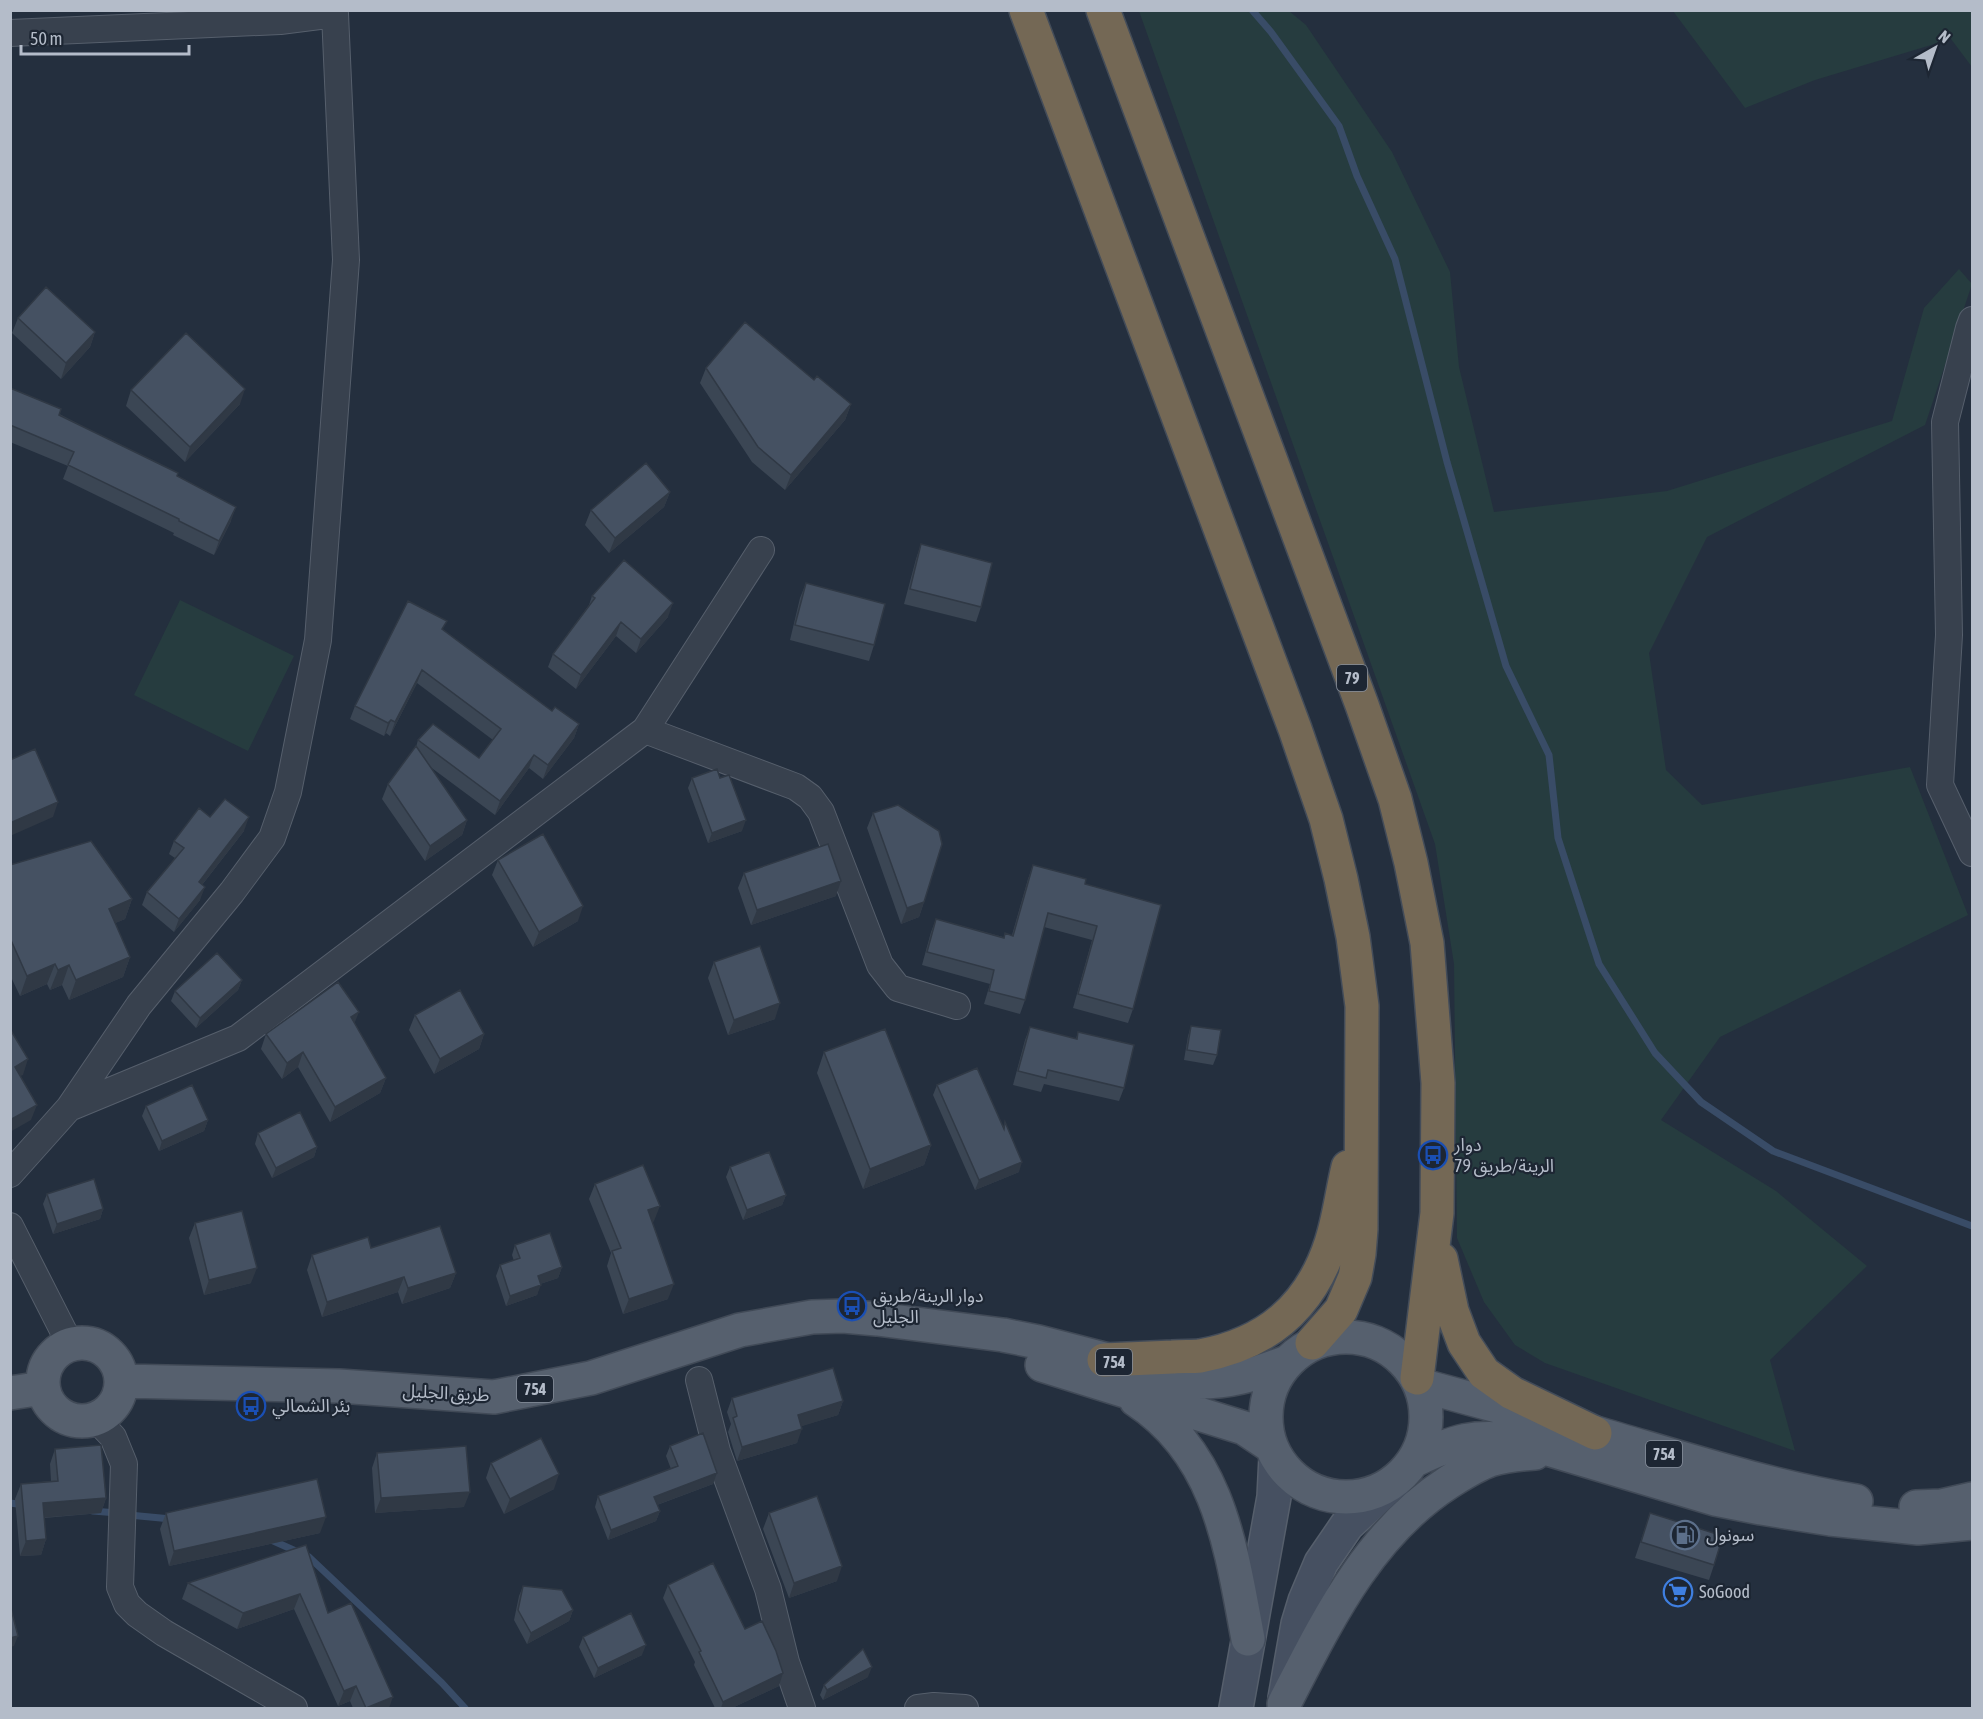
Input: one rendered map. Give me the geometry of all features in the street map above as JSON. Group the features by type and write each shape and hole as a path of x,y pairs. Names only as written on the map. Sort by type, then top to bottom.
{"highway":[{"path":"1026,10 1295,729 1326,819 1350,926 1362,1006 1361,1229 1355,1277 1341,1310 1300,1353"},
{"name":"79","path":"1103,10 1362,705 1395,799 1411,863 1427,943 1438,1083 1436,1234 1418,1382"},
{"path":"1109,1374 1242,1345 1273,1328 1294,1310 1309,1291 1321,1270 1331,1242 1361,1107"},
{"path":"1436,1234 1452,1311 1464,1342 1484,1373 1512,1393 1595,1433"}],"main road":[{"name":"طريق الجليل","path":"122,1381 339,1386 494,1397 591,1378 740,1330 812,1317 877,1319 1029,1340 1109,1374"},
{"name":"754","path":"1109,1374 1193,1383 1233,1381 1343,1336 1373,1341 1399,1356 1418,1382 1426,1404 1427,1420 1423,1442 1405,1471"},
{"path":"84,1342 102,1348 116,1362 122,1381 118,1400 112,1408 96,1419 76,1421 58,1413 51,1406 43,1388 43,1378 50,1359 56,1352 70,1344 84,1342"},
{"path":"1236,1708 1274,1497 1274,1451 1265,1419 1268,1396 1276,1377 1300,1353"},
{"name":"754","path":"1109,1374 1244,1428 1274,1451 1285,1469 1302,1484 1317,1492 1334,1496 1359,1496 1383,1488 1438,1449 1474,1438 1491,1437 1521,1441 1716,1499 1761,1508 1830,1519 1918,1528 1972,1524"},
{"path":"1109,1374 1161,1419 1201,1468 1213,1493 1225,1530 1248,1639"},
{"name":"754","path":"1418,1382 1697,1464 1822,1495 1912,1507 1941,1506 1972,1499"},
{"path":"10,1393 43,1388"},
{"path":"1284,1706 1329,1617 1347,1588 1377,1548 1411,1512 1438,1490 1488,1461 1513,1455 1552,1451"},
{"path":"1284,1706 1298,1624 1321,1563 1347,1525 1405,1471"}],"street":[{"path":"10,33 280,21 335,14 346,260 318,640 288,792 272,838 232,892 139,1005 69,1108 10,1174"},
{"path":"1972,320 1945,422 1949,635 1940,785 1972,854"},
{"path":"69,1108 238,1038 645,730 760,550"},
{"path":"645,730 796,787 810,797 821,812 880,965 898,988 957,1006"},
{"path":"10,1226 70,1344"},
{"path":"699,1380 717,1452 768,1589 786,1662 802,1708"},
{"path":"96,1419 113,1437 124,1464 120,1587 127,1604 164,1633 294,1708"},
{"path":"918,1708 934,1706 964,1708"}],"green space":[{"path":"1139,11 1289,11 1306,25 1392,152 1450,272 1459,367 1494,512 1667,491 1892,421 1924,308 1959,269 1972,284 1925,425 1707,537 1649,653 1666,770 1702,805 1910,767 1968,915 1720,1037 1661,1120 1776,1191 1867,1266 1770,1360 1795,1451 1545,1363 1515,1345 1484,1302 1457,1238 1454,964 1435,844"},
{"path":"1673,11 1972,11 1972,67 1951,39 1815,80 1745,108"},
{"path":"180,600 294,656 248,751 134,695"}],"building":[{"path":"46,287 95,332 66,363 18,318"},
{"path":"745,322 814,380 817,376 851,404 791,475 758,447 706,368"},
{"path":"186,333 245,389 190,447 131,390"},
{"path":"10,388 61,409 59,415 178,473 177,476 236,507 219,541 68,465 74,452 10,425"},
{"path":"646,463 670,492 615,538 591,510"},
{"path":"921,544 992,563 981,607 910,589"},
{"path":"624,560 673,603 641,639 621,622 581,675 553,654 595,598 592,596"},
{"path":"806,583 885,604 874,645 795,625"},
{"path":"408,601 447,621 442,629 552,711 555,707 579,724 548,765 534,755 500,801 418,740 433,724 479,758 501,729 422,670 395,722 391,720 388,723 355,706"},
{"path":"416,746 467,820 430,846 388,784"},
{"path":"35,749 58,802 10,823 10,760"},
{"path":"717,769 720,778 729,775 746,820 712,833 692,778"},
{"path":"225,799 249,817 199,882 205,887 179,919 147,892 184,848 174,841 199,808 210,817"},
{"path":"898,805 939,831 942,844 924,902 907,908 873,813"},
{"path":"543,834 583,906 539,932 498,860"},
{"path":"91,841 132,899 109,909 130,957 76,980 69,965 58,970 55,964 27,976 10,938 10,865"},
{"path":"828,844 841,881 757,910 744,873"},
{"path":"1033,865 1086,879 1085,884 1161,905 1133,1009 1078,994 1097,926 1048,913 1025,1000 989,991 994,970 927,952 936,919 1004,938 1005,933 1013,936"},
{"path":"760,946 780,1003 734,1020 714,962"},
{"path":"217,953 242,980 200,1018 175,991"},
{"path":"338,982 359,1012 351,1017 386,1078 335,1107 303,1052 287,1063 266,1034"},
{"path":"460,990 484,1034 440,1059 415,1015"},
{"path":"1191,1026 1221,1030 1217,1055 1187,1050"},
{"path":"1030,1027 1077,1039 1078,1032 1134,1045 1124,1088 1048,1070 1046,1078 1018,1071"},
{"path":"10,1029 28,1059 15,1067 37,1105 10,1120"},
{"path":"885,1029 931,1145 870,1169 824,1052"},
{"path":"977,1068 1004,1129 1005,1122 1022,1162 979,1180 937,1085"},
{"path":"192,1085 208,1120 162,1141 146,1106"},
{"path":"300,1112 317,1147 276,1168 258,1133"},
{"path":"769,1152 786,1195 747,1210 730,1167"},
{"path":"643,1165 660,1206 648,1210 674,1284 629,1299 612,1251 621,1248 595,1184"},
{"path":"94,1179 103,1209 57,1224 47,1194"},
{"path":"242,1211 257,1268 209,1280 195,1223"},
{"path":"440,1226 456,1273 408,1288 404,1277 327,1302 312,1255 368,1237 371,1248"},
{"path":"550,1233 562,1267 538,1276 541,1285 510,1296 500,1265 520,1258 515,1245"},
{"path":"833,1368 843,1401 798,1415 802,1429 742,1447 733,1418 737,1416 732,1398"},
{"path":"703,1433 717,1473 654,1497 660,1511 611,1530 598,1496 678,1466 670,1446"},
{"path":"541,1438 559,1474 510,1499 491,1463"},
{"path":"101,1445 106,1498 43,1503 46,1539 26,1541 21,1484 58,1481 55,1449"},
{"path":"466,1446 470,1492 381,1498 377,1453"},
{"path":"317,1479 326,1517 174,1551 166,1513"},
{"path":"817,1496 842,1566 794,1583 769,1513"},
{"path":"1650,1513 1723,1536 1714,1565 1641,1542"},
{"path":"306,1545 328,1613 351,1603 393,1697 366,1708 356,1686 344,1691 300,1594 243,1613 188,1583"},
{"path":"713,1563 745,1629 762,1621 783,1673 723,1702 668,1585"},
{"path":"523,1586 562,1590 573,1610 531,1633 518,1610"},
{"path":"10,1605 18,1636 10,1638"},
{"path":"631,1613 646,1645 598,1668 583,1637"},
{"path":"863,1649 872,1667 827,1690 824,1685"}],"waterway":[{"path":"1252,10 1271,32 1339,126 1357,176 1395,259 1447,462 1506,666 1549,755 1558,838 1599,964 1655,1053 1701,1102 1773,1151 1972,1226"},
{"path":"10,1503 25,1505"},
{"path":"93,1511 117,1513"},
{"path":"129,1515 171,1519"},
{"path":"269,1539 309,1557 442,1683 465,1708"}],"place":[{"name":"دوار الرينة/طريق 79","path":"1433,1155"},
{"name":"دوار الرينة/طريق الجليل","path":"852,1306"},
{"name":"بئر الشمالي","path":"251,1406"},
{"name":"سونول","path":"1685,1535"},
{"name":"SoGood","path":"1678,1592"}]}
